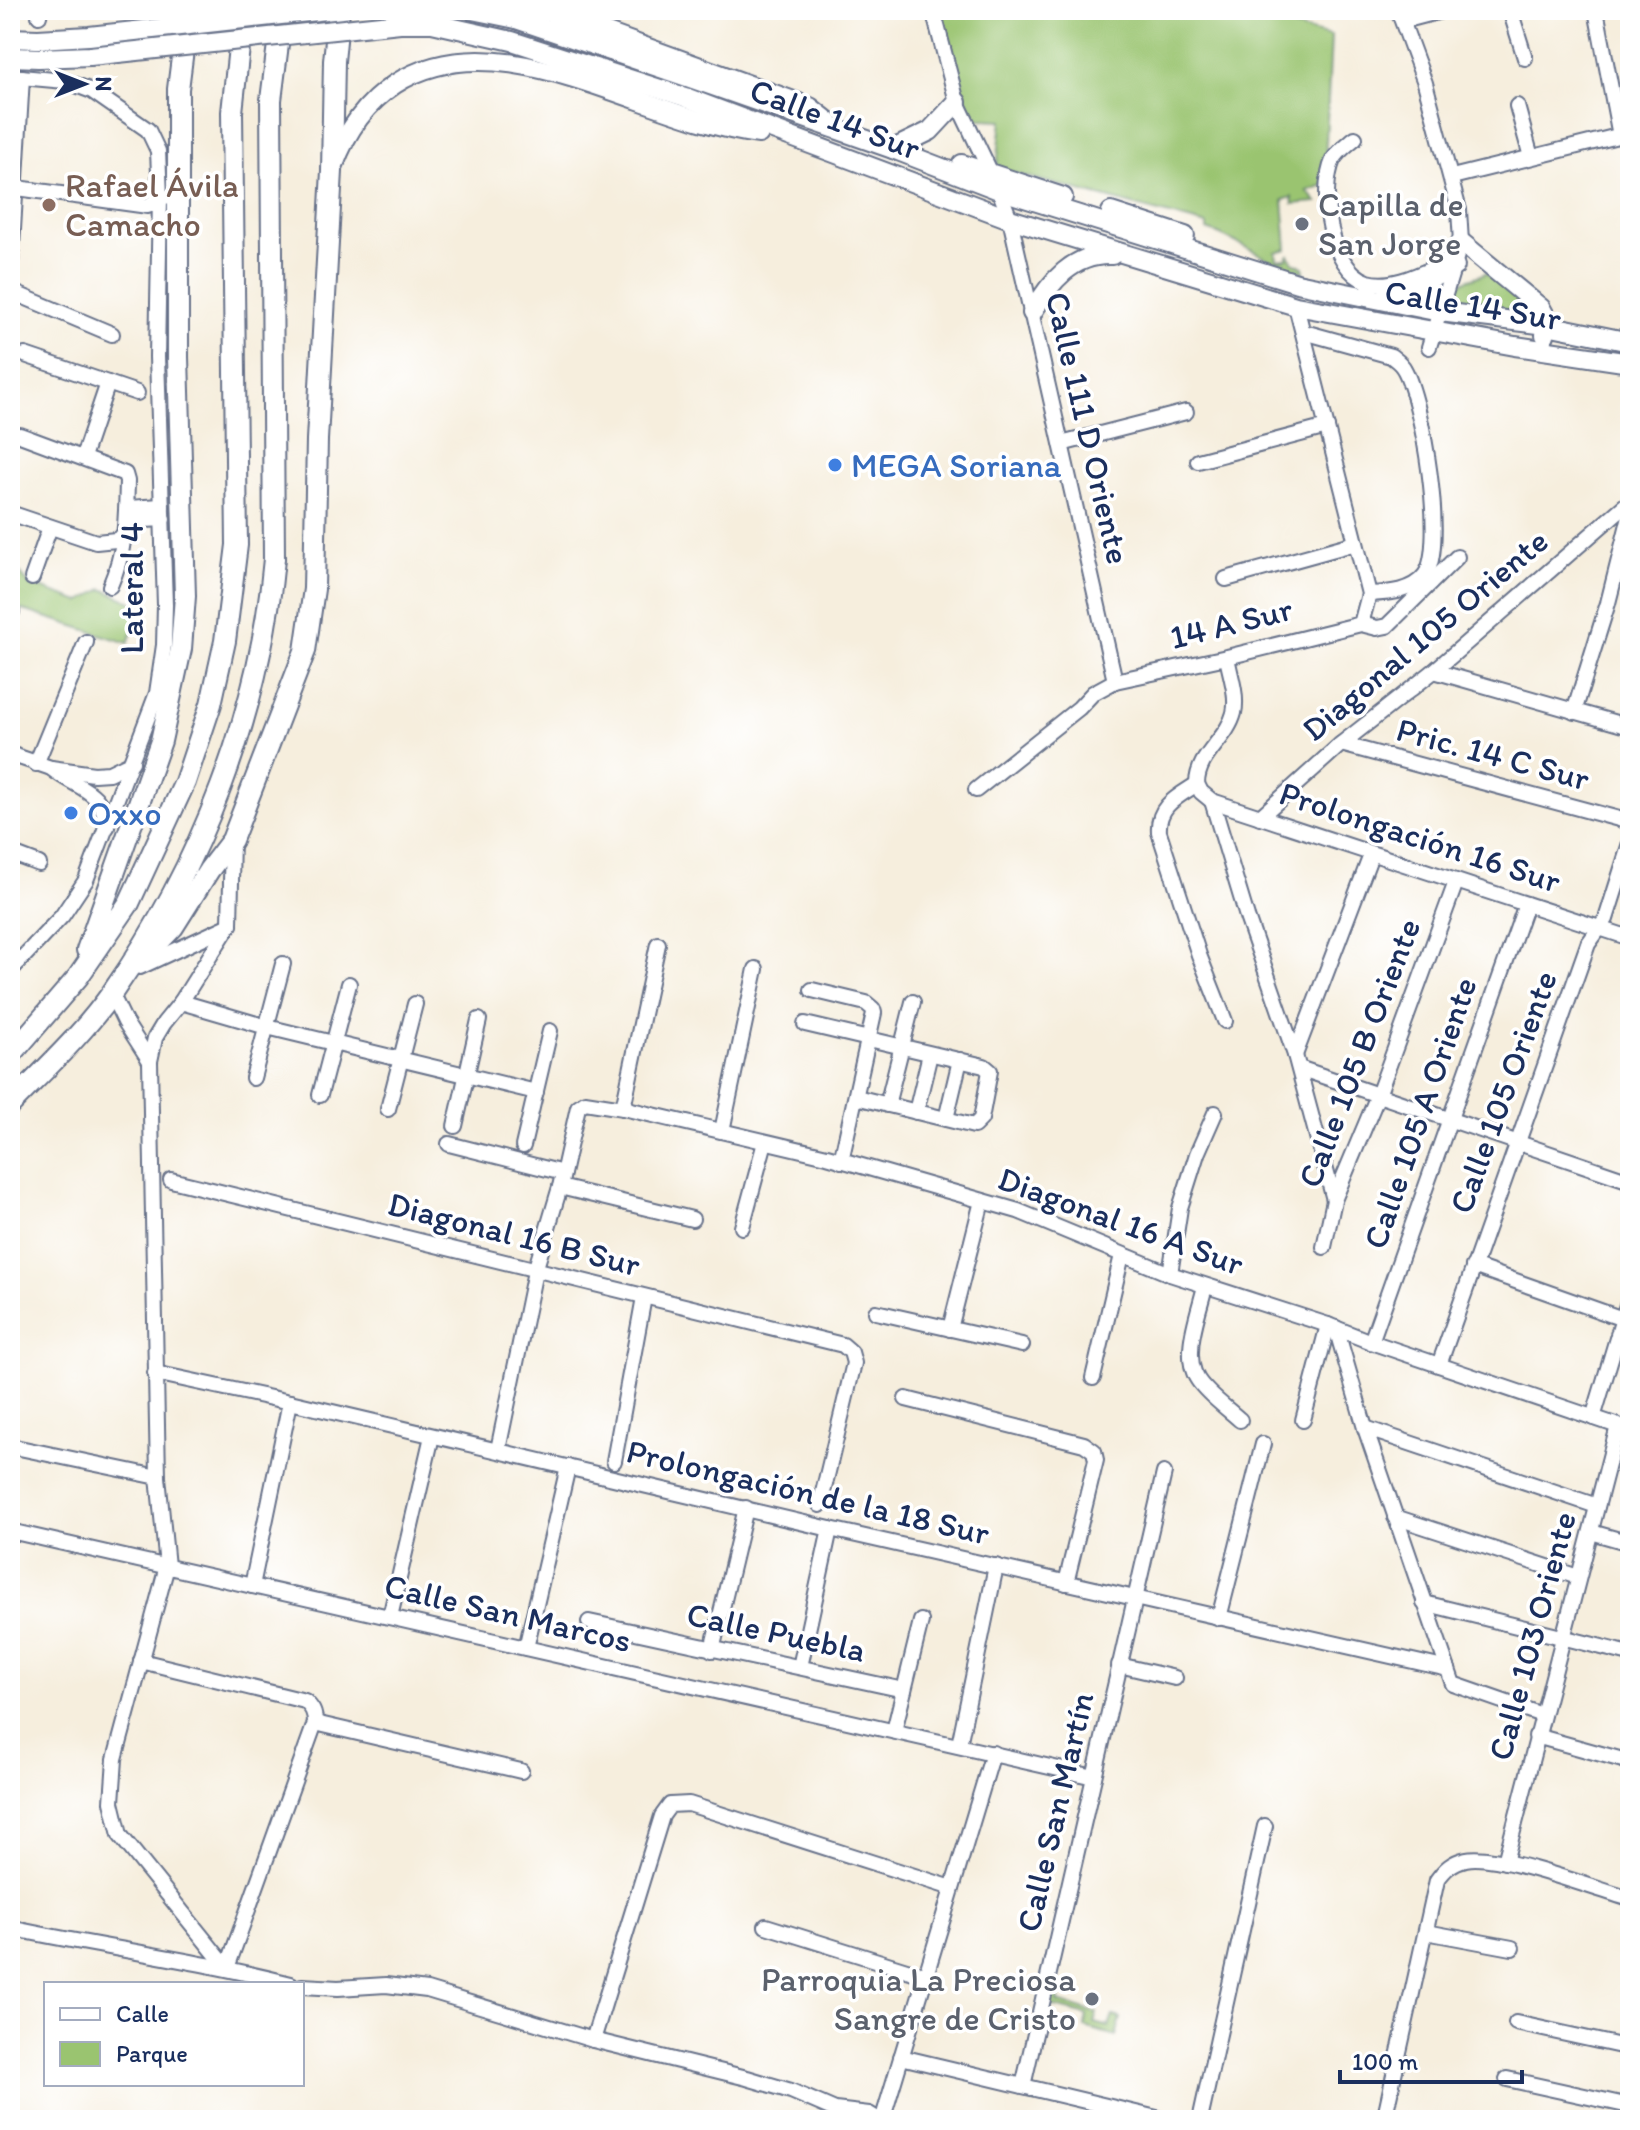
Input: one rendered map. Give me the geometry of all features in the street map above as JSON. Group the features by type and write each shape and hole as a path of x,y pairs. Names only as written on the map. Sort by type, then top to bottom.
{"highway":[{"path":"78,977 161,741 181,649 185,596 168,357 169,197 188,10"},
{"path":"10,1056 78,977 129,903 167,825 197,750 211,704 225,641 237,545 232,112 243,10"},
{"path":"117,985 169,899 213,803 251,700 269,610 274,559 271,100 283,10"},
{"path":"10,1105 173,927 232,840 305,651 314,589 317,440 339,10"}],"main road":[{"path":"10,38 89,36 327,10"},
{"name":"Calle 14 Sur","path":"472,10 516,19 690,78 999,190 1297,283 1440,312 1547,325 1630,342"},
{"path":"544,10 810,107 836,129"},
{"name":"Calle 14 Sur","path":"10,57 90,56 312,31 432,23 512,41 685,97 1010,219 1296,306 1432,339 1542,349 1630,363"},
{"path":"332,171 346,137 362,113 381,94 418,71 469,59 498,60 565,77 746,133 786,135"},
{"path":"899,152 930,131 957,102"},
{"path":"899,152 938,158 991,173 1213,245 1234,254 1251,269"},
{"path":"1032,313 1049,285 1072,266 1101,254 1124,255"},
{"path":"1378,300 1413,288 1458,255 1541,308 1547,325 1542,349"}],"street":[{"name":"Calle 111 D Oriente","path":"933,10 957,102 1010,219 1115,681"},
{"path":"1432,339 1458,255 1459,210 1425,83 1401,16 1445,10"},
{"path":"1510,10 1525,58"},
{"path":"1452,177 1625,135 1596,10"},
{"path":"10,280 16,77 65,81 92,91 148,130 158,151 169,197 148,206 13,187"},
{"path":"1517,106 1531,157"},
{"path":"1355,138 1335,156 1326,191 1332,235 1352,270 1368,282 1390,282 1458,255"},
{"path":"10,291 112,334"},
{"path":"1296,306 1369,594 1361,624 1377,628 1387,626 1457,557"},
{"path":"1304,332 1391,356 1400,362 1413,391 1430,473 1434,551 1427,572 1410,587 1390,593 1369,594"},
{"path":"25,355 137,393"},
{"name":"Lateral 4","path":"10,971 62,916 86,880 157,693 165,605 162,513 168,357"},
{"path":"83,457 108,383"},
{"path":"1061,444 1186,412"},
{"path":"1198,461 1327,427"},
{"path":"20,435 125,474 127,521 121,561 110,586"},
{"name":"Diagonal 105 Oriente","path":"1260,817 1341,744 1434,671 1630,501"},
{"path":"10,513 96,542 116,540 127,521 162,513"},
{"path":"1574,712 1608,603 1630,516"},
{"path":"32,578 50,527"},
{"path":"1226,579 1356,543"},
{"name":"14 A Sur","path":"1115,681 1361,624"},
{"path":"43,766 86,642"},
{"path":"1227,657 1235,697 1233,714 1209,751 1199,771 1197,784 1212,801 1247,917 1297,1061 1334,1200"},
{"path":"1434,671 1630,727"},
{"path":"976,790 1079,708 1093,693 1115,681"},
{"name":"Pric. 14 C Sur","path":"1341,744 1630,822"},
{"path":"10,754 43,766 94,774 109,773 132,762"},
{"path":"43,766 89,790 102,805 107,828"},
{"path":"89,790 94,774"},
{"path":"1197,784 1163,808 1159,817 1159,832 1199,955 1225,1021"},
{"name":"Prolongación 16 Sur","path":"1212,801 1630,938"},
{"path":"227,1968 128,1847 115,1821 112,1786 115,1759 167,1566 158,1477 150,1061 155,1038 230,924 232,840"},
{"name":"Calle 105 Oriente","path":"1439,1365 1588,944 1601,928 1630,843"},
{"path":"10,853 39,864"},
{"path":"1297,1061 1371,855"},
{"name":"Calle 105 B Oriente","path":"1324,1247 1334,1200 1378,1095 1456,882"},
{"name":"Calle 105 A Oriente","path":"1371,1342 1526,904"},
{"path":"150,1061 125,1022 117,985 230,924"},
{"path":"623,1108 658,944"},
{"path":"253,1078 283,964"},
{"path":"722,1131 756,969"},
{"path":"320,1095 349,984"},
{"path":"812,990 870,1006 874,1013 841,1161"},
{"path":"181,1002 333,1044 536,1092"},
{"path":"887,1105 913,1002"},
{"path":"388,1109 415,1004"},
{"path":"455,1126 479,1020"},
{"path":"805,1024 989,1069 981,1119 974,1126 856,1097"},
{"path":"523,1146 550,1031"},
{"path":"916,1112 930,1054"},
{"path":"946,1119 960,1060"},
{"path":"1297,1061 1378,1095 1630,1181"},
{"name":"Diagonal 16 A Sur","path":"562,1180 581,1103 623,1108 722,1131 1018,1211 1170,1274 1332,1326 1624,1428"},
{"path":"1170,1274 1180,1208 1197,1154 1215,1113"},
{"path":"742,1227 765,1142"},
{"path":"449,1144 692,1219"},
{"name":"Diagonal 16 B Sur","path":"171,1180 843,1345 851,1352 854,1363 820,1505"},
{"path":"498,1450 535,1271 562,1180"},
{"path":"950,1329 982,1201"},
{"path":"1093,1378 1122,1255"},
{"path":"1473,1266 1623,1319"},
{"path":"1205,1286 1193,1341 1193,1368 1199,1382 1240,1420"},
{"path":"1593,1418 1630,1295"},
{"path":"614,1461 644,1297"},
{"path":"876,1312 1022,1345"},
{"path":"1303,1420 1332,1326"},
{"path":"1332,1326 1453,1684 1542,1715"},
{"name":"Prolongación de la 18 Sur","path":"155,1373 1448,1669"},
{"path":"906,1399 1084,1444 1094,1451 1096,1460 1066,1583"},
{"path":"252,1586 290,1402"},
{"path":"1365,1428 1597,1506"},
{"name":"Calle 103 Oriente","path":"1505,1862 1597,1506 1624,1428"},
{"path":"390,1617 432,1436"},
{"path":"1219,1618 1263,1444"},
{"path":"10,1446 158,1477"},
{"path":"526,1648 568,1467"},
{"name":"Calle San Martín","path":"1023,2086 1164,1473"},
{"path":"712,1650 746,1508"},
{"path":"1395,1517 1578,1577"},
{"path":"800,1667 830,1529"},
{"name":"Calle San Marcos","path":"10,1531 1094,1777"},
{"path":"1591,1532 1630,1543"},
{"path":"959,1745 996,1566"},
{"path":"1424,1603 1630,1654"},
{"path":"894,1731 921,1621"},
{"name":"Calle Puebla","path":"589,1622 904,1690"},
{"path":"141,1661 305,1701 313,1709 315,1723 227,1968"},
{"path":"1119,1665 1175,1678"},
{"path":"315,1723 521,1771"},
{"path":"1536,1736 1630,1762"},
{"path":"886,2120 885,2111 993,1753"},
{"path":"593,2040 662,1816 670,1805 689,1804 952,1888"},
{"path":"1200,2120 1265,1826"},
{"path":"1384,2120 1437,1880 1447,1866 1478,1857 1630,1899"},
{"path":"766,1926 926,1976"},
{"path":"10,1928 105,1948 227,1968 283,1982"},
{"path":"1426,1932 1512,1948"},
{"path":"304,1986 386,1985 427,1990 593,2040 762,2082 791,2091 834,2115 869,2114 879,2120"},
{"path":"1516,2023 1630,2048"},
{"path":"901,2057 1165,2120"},
{"path":"1507,2079 1630,2106"}],"green space":[{"path":"939,10 1223,10 1331,36 1324,185 1307,191 1317,202 1293,204 1292,197 1283,200 1287,249 1276,252 1277,260 1286,259 1289,255 1293,262 1303,267 1304,272 1279,264 1207,230 1207,225 997,166 1002,120 978,119 960,90"},
{"path":"1486,273 1542,318 1452,305 1459,283"},
{"path":"10,561 29,584 80,602 103,589 134,603 141,609 128,643 10,606"},
{"path":"1046,1992 1059,1996 1058,2002 1097,2013 1094,2023 1109,2027 1113,2016 1121,2018 1116,2036 1085,2027 1087,2015 1043,2004"}],"place":[{"name":"Rafael Ávila Camacho","path":"49,205"},
{"name":"Capilla de San Jorge","path":"1302,224"},
{"name":"MEGA Soriana","path":"835,465"},
{"name":"Oxxo","path":"71,813"},
{"name":"Parroquia La Preciosa Sangre de Cristo","path":"1092,1999"}]}
